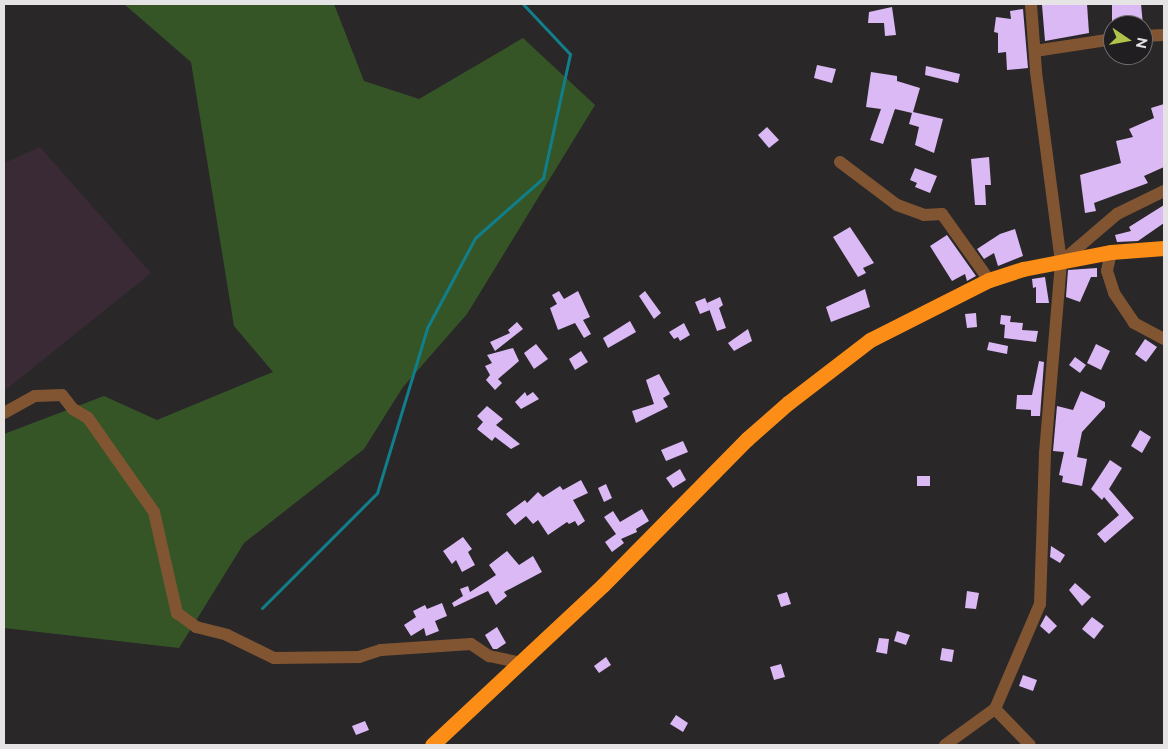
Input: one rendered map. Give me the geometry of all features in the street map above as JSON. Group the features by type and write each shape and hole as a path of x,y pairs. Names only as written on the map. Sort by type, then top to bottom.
{"highway":[{"path":"432,745 522,663 747,439 788,403 870,340 989,280 1111,252 1164,248"}],"street":[{"path":"945,745 995,709 1040,604 1045,453 1061,262 1031,4"},
{"path":"1036,51 1103,41"},
{"path":"840,162 897,205 924,216 942,214 989,280"},
{"path":"1061,262 1116,214 1164,191"},
{"path":"1111,252 1107,271 1114,293 1134,323 1164,339"},
{"path":"4,414 35,396 62,395 73,409 88,418 154,512 177,613 196,627 227,634 274,658 359,657 381,650 471,644 489,656 522,663"},
{"path":"995,709 1030,745"}],"shaded area":[{"path":"40,147 151,273 4,391 4,163"}],"green space":[{"path":"124,4 334,4 364,81 419,99 523,38 595,105 467,314 403,387 364,449 244,543 179,648 4,628 4,434 104,396 157,420 273,372 234,326 191,62"}],"building":[{"path":"1087,4 1089,33 1045,41 1042,5"},
{"path":"1112,4 1141,4 1142,15 1112,15"},
{"path":"892,7 896,35 885,36 884,23 868,23 869,12"},
{"path":"1023,9 1028,68 1007,70 1006,52 998,53 998,33 994,32 996,17 1011,19 1010,11"},
{"path":"817,65 836,69 832,83 814,78"},
{"path":"926,66 960,74 958,83 925,75"},
{"path":"871,72 897,76 897,81 920,88 913,112 943,119 934,153 915,145 919,127 909,124 912,113 895,109 883,144 870,140 881,109 866,107"},
{"path":"1164,104 1164,167 1144,176 1148,183 1094,203 1096,211 1085,213 1080,175 1121,163 1116,141 1133,137 1129,129 1154,118 1151,108"},
{"path":"767,127 779,140 769,148 758,135"},
{"path":"989,157 991,185 985,185 986,205 975,205 971,159"},
{"path":"915,168 937,176 930,193 915,187 917,183 910,180"},
{"path":"1164,205 1164,223 1138,241 1117,242 1115,235 1131,231 1129,227"},
{"path":"850,227 874,263 863,268 866,273 858,277 833,237"},
{"path":"1015,229 1023,256 998,266 994,253 984,259 977,249 1000,234"},
{"path":"947,235 976,276 967,281 965,274 952,281 930,246"},
{"path":"1097,268 1097,277 1091,277 1080,302 1066,297 1068,270"},
{"path":"1045,277 1049,303 1036,303 1036,287 1033,288 1032,279"},
{"path":"865,289 870,307 831,322 826,307"},
{"path":"559,291 564,299 578,291 590,317 583,320 591,334 584,338 575,323 558,330 550,308 557,304 552,295"},
{"path":"645,291 661,313 654,319 639,296"},
{"path":"720,297 723,305 719,308 726,328 717,331 707,303"},
{"path":"705,298 710,310 700,314 695,302"},
{"path":"976,313 977,327 967,328 965,314"},
{"path":"1001,315 1011,316 1010,322 1023,323 1022,330 1038,331 1036,342 1004,338 1005,325 1000,324"},
{"path":"630,321 636,332 608,348 603,338"},
{"path":"517,322 523,329 495,351 490,342 510,333 508,330"},
{"path":"684,323 690,335 680,341 678,337 674,339 669,332"},
{"path":"748,329 752,341 734,351 728,343"},
{"path":"1145,339 1157,347 1146,362 1135,354"},
{"path":"989,342 1008,346 1007,354 987,350"},
{"path":"536,344 548,359 534,369 524,353"},
{"path":"1096,344 1110,351 1101,370 1087,363"},
{"path":"513,348 519,361 498,379 502,383 495,390 486,380 490,375 485,366 492,363 487,355"},
{"path":"581,351 588,362 575,370 569,359"},
{"path":"1075,357 1086,365 1080,373 1069,365"},
{"path":"1039,361 1044,362 1040,416 1031,416 1031,410 1016,409 1017,395 1032,395"},
{"path":"659,374 670,394 663,398 668,407 636,423 632,411 654,404 646,380"},
{"path":"1081,391 1105,402 1105,407 1082,432 1077,457 1087,459 1082,486 1062,482 1063,476 1059,475 1064,452 1053,451 1057,406 1073,410"},
{"path":"525,392 527,396 533,392 539,399 521,409 515,402"},
{"path":"487,406 503,419 496,425 520,444 511,449 495,437 492,441 477,429 483,422 477,416"},
{"path":"1140,430 1151,437 1142,453 1131,446"},
{"path":"683,441 688,452 666,461 661,450"},
{"path":"1110,460 1122,468 1109,489 1134,518 1105,543 1097,534 1119,515 1104,497 1102,500 1091,489"},
{"path":"680,469 686,480 673,488 666,478"},
{"path":"917,476 930,476 930,486 917,486"},
{"path":"581,480 588,493 573,500 585,521 578,526 575,521 569,524 567,522 548,535 538,520 533,524 526,516 515,525 506,514 525,500 527,503 538,492 543,497 560,486 563,490"},
{"path":"606,484 612,498 604,502 598,488"},
{"path":"642,509 649,521 636,529 637,532 621,539 624,543 612,552 605,542 616,534 604,517 613,511 620,522"},
{"path":"463,537 472,549 468,552 475,565 462,572 456,560 452,564 443,551"},
{"path":"1051,546 1065,555 1060,563 1050,557"},
{"path":"507,551 519,565 533,556 542,572 504,592 507,596 496,605 488,591 454,607 452,603 463,596 460,589 468,586 470,592 496,575 489,565"},
{"path":"1075,583 1091,597 1082,606 1069,590"},
{"path":"967,591 979,593 976,609 965,608"},
{"path":"787,592 791,604 781,607 777,595"},
{"path":"442,603 447,616 435,621 439,631 426,636 424,628 411,636 404,625 416,617 413,611 425,605 427,609"},
{"path":"1046,615 1057,626 1049,634 1040,626"},
{"path":"1092,617 1104,626 1094,639 1082,629"},
{"path":"497,627 506,643 497,649 493,649 485,635"},
{"path":"897,631 910,635 906,645 894,641"},
{"path":"879,638 889,639 887,654 876,652"},
{"path":"942,648 954,650 952,662 940,660"},
{"path":"606,657 611,665 599,673 594,666"},
{"path":"781,664 785,677 774,680 770,667"},
{"path":"1023,675 1037,680 1033,691 1019,686"},
{"path":"676,715 688,723 683,732 670,724"},
{"path":"365,721 369,730 356,735 352,726"}],"waterway":[{"path":"262,608 377,493 427,328 475,238 543,178 570,54 523,4"}]}
